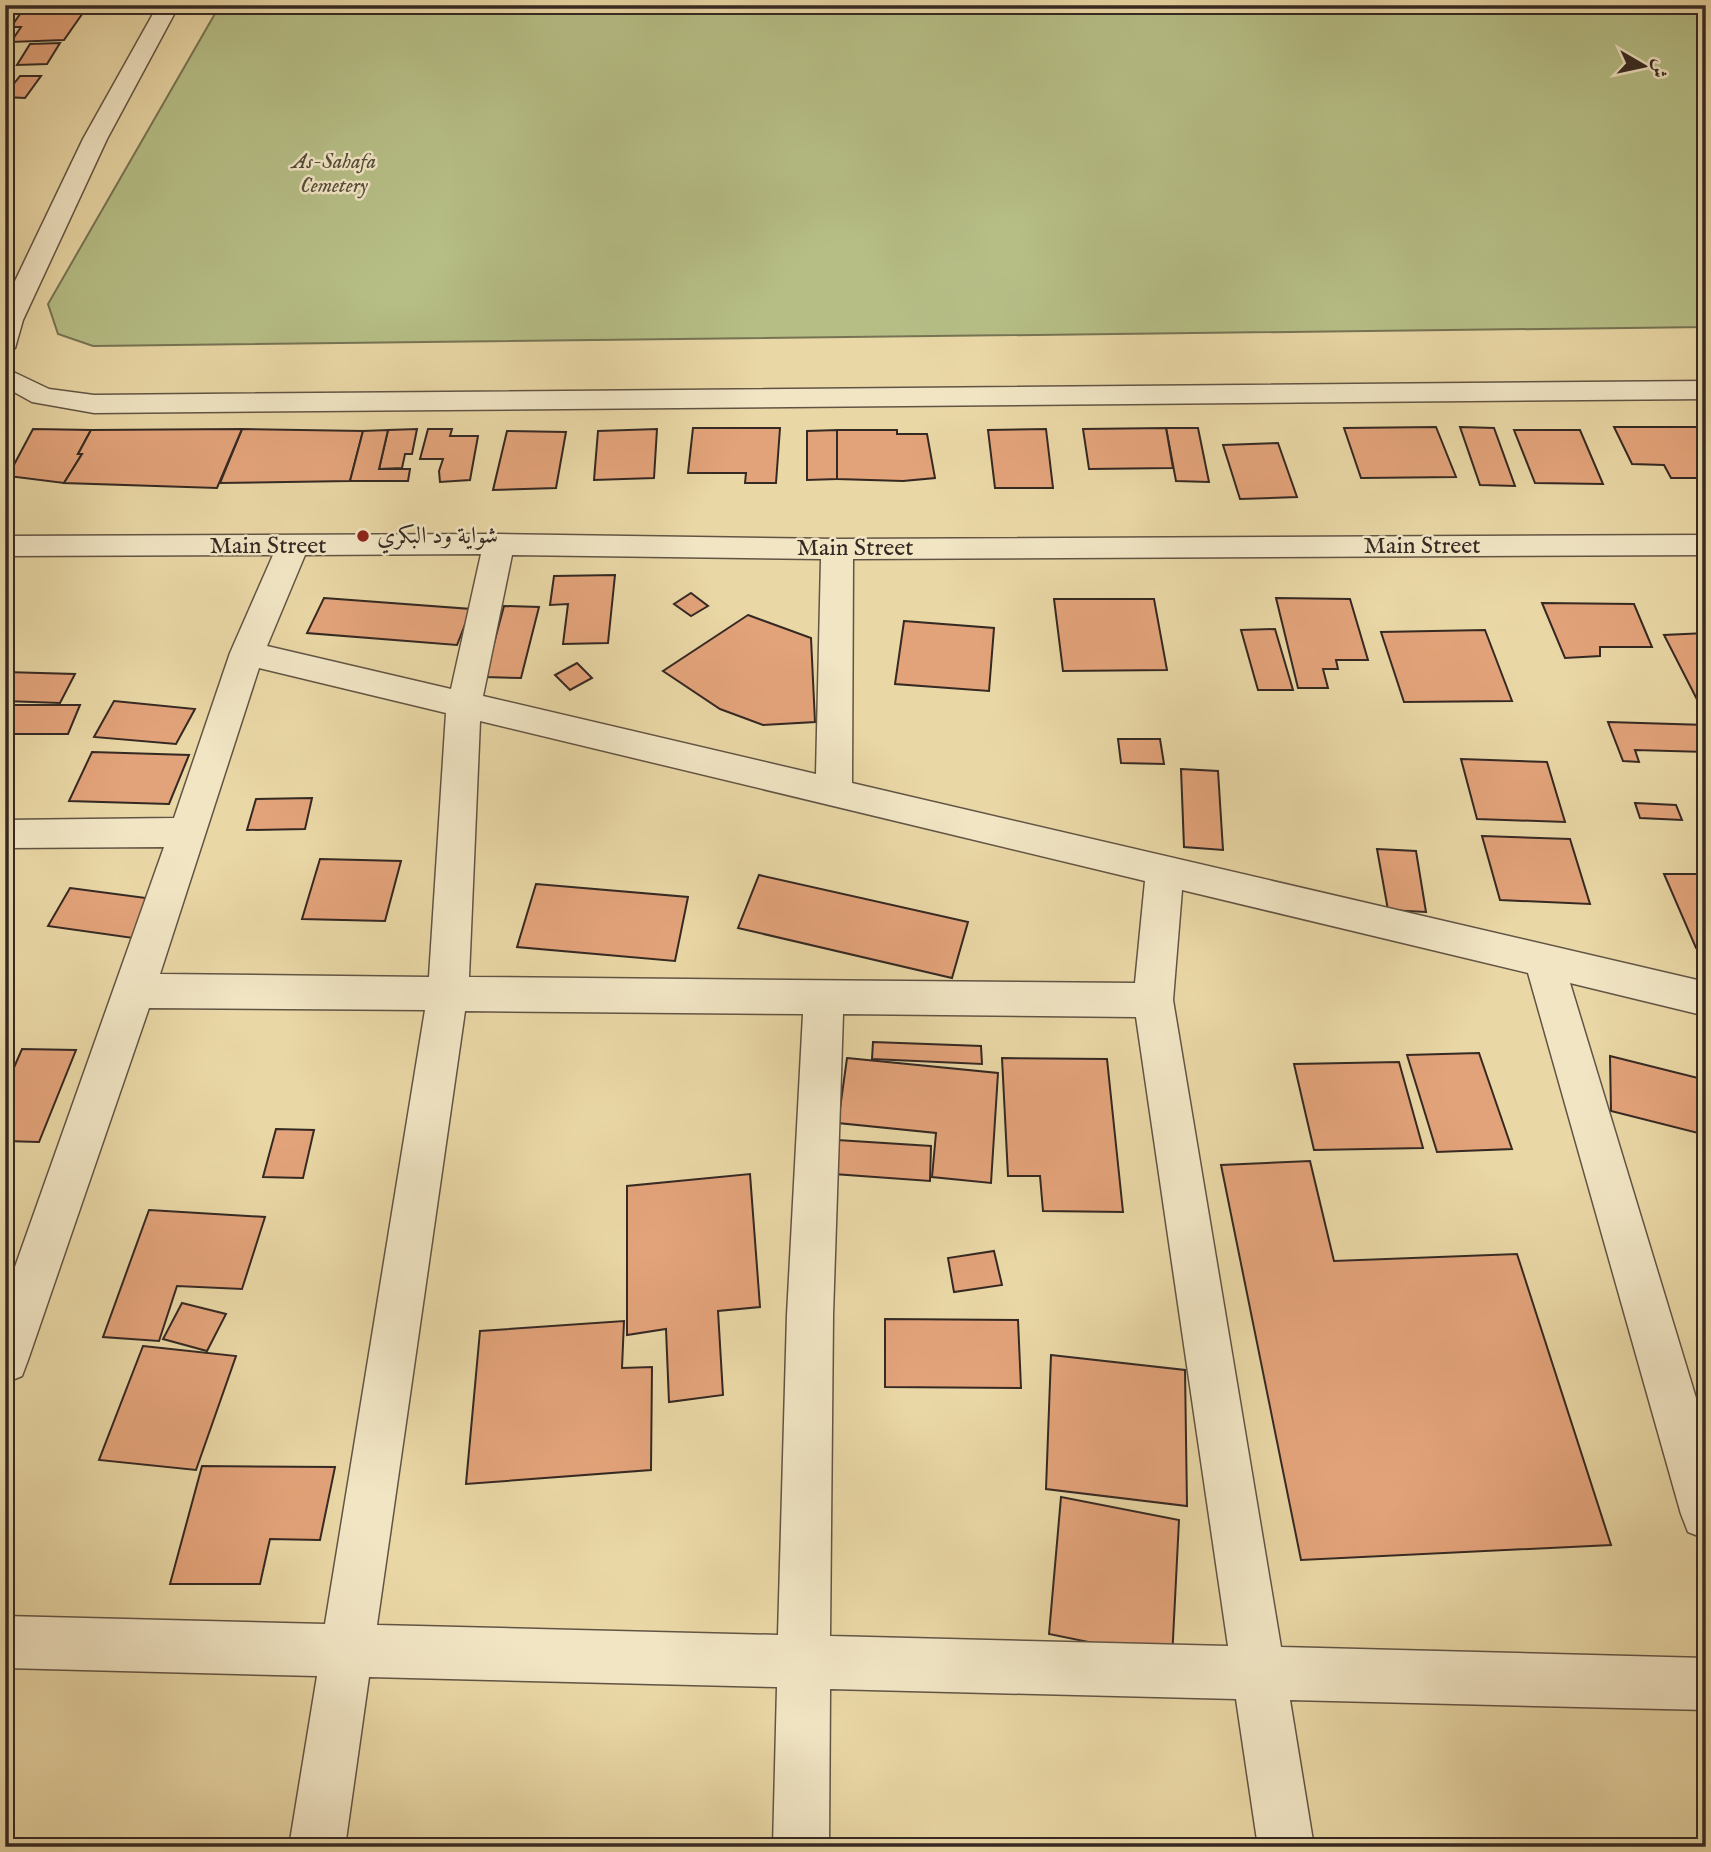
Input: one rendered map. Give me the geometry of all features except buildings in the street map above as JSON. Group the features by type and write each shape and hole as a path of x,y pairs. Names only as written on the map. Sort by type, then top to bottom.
{"street":[{"path":"5,342 10,320 95,139 169,5"},
{"path":"5,376 42,396 94,404 1706,390"},
{"path":"317,1847 448,993 464,706 499,544"},
{"name":"Main Street","path":"5,546 499,544 836,549 1706,545"},
{"path":"5,1360 135,991 247,653 293,546"},
{"path":"834,793 836,549"},
{"path":"247,653 1706,999"},
{"path":"5,834 186,832"},
{"path":"1166,872 1153,1000 1286,1847"},
{"path":"1544,961 1706,1514"},
{"path":"135,991 1153,1000"},
{"path":"802,1847 806,1418 816,1129 824,997"},
{"path":"5,1642 1706,1684"}],"green space":[{"name":"As-Sahafa Cemetery","path":"220,5 1706,5 1706,327 93,346 58,334 48,304"}],"place":[{"name":"شواية ود البكري","path":"363,536"}]}
